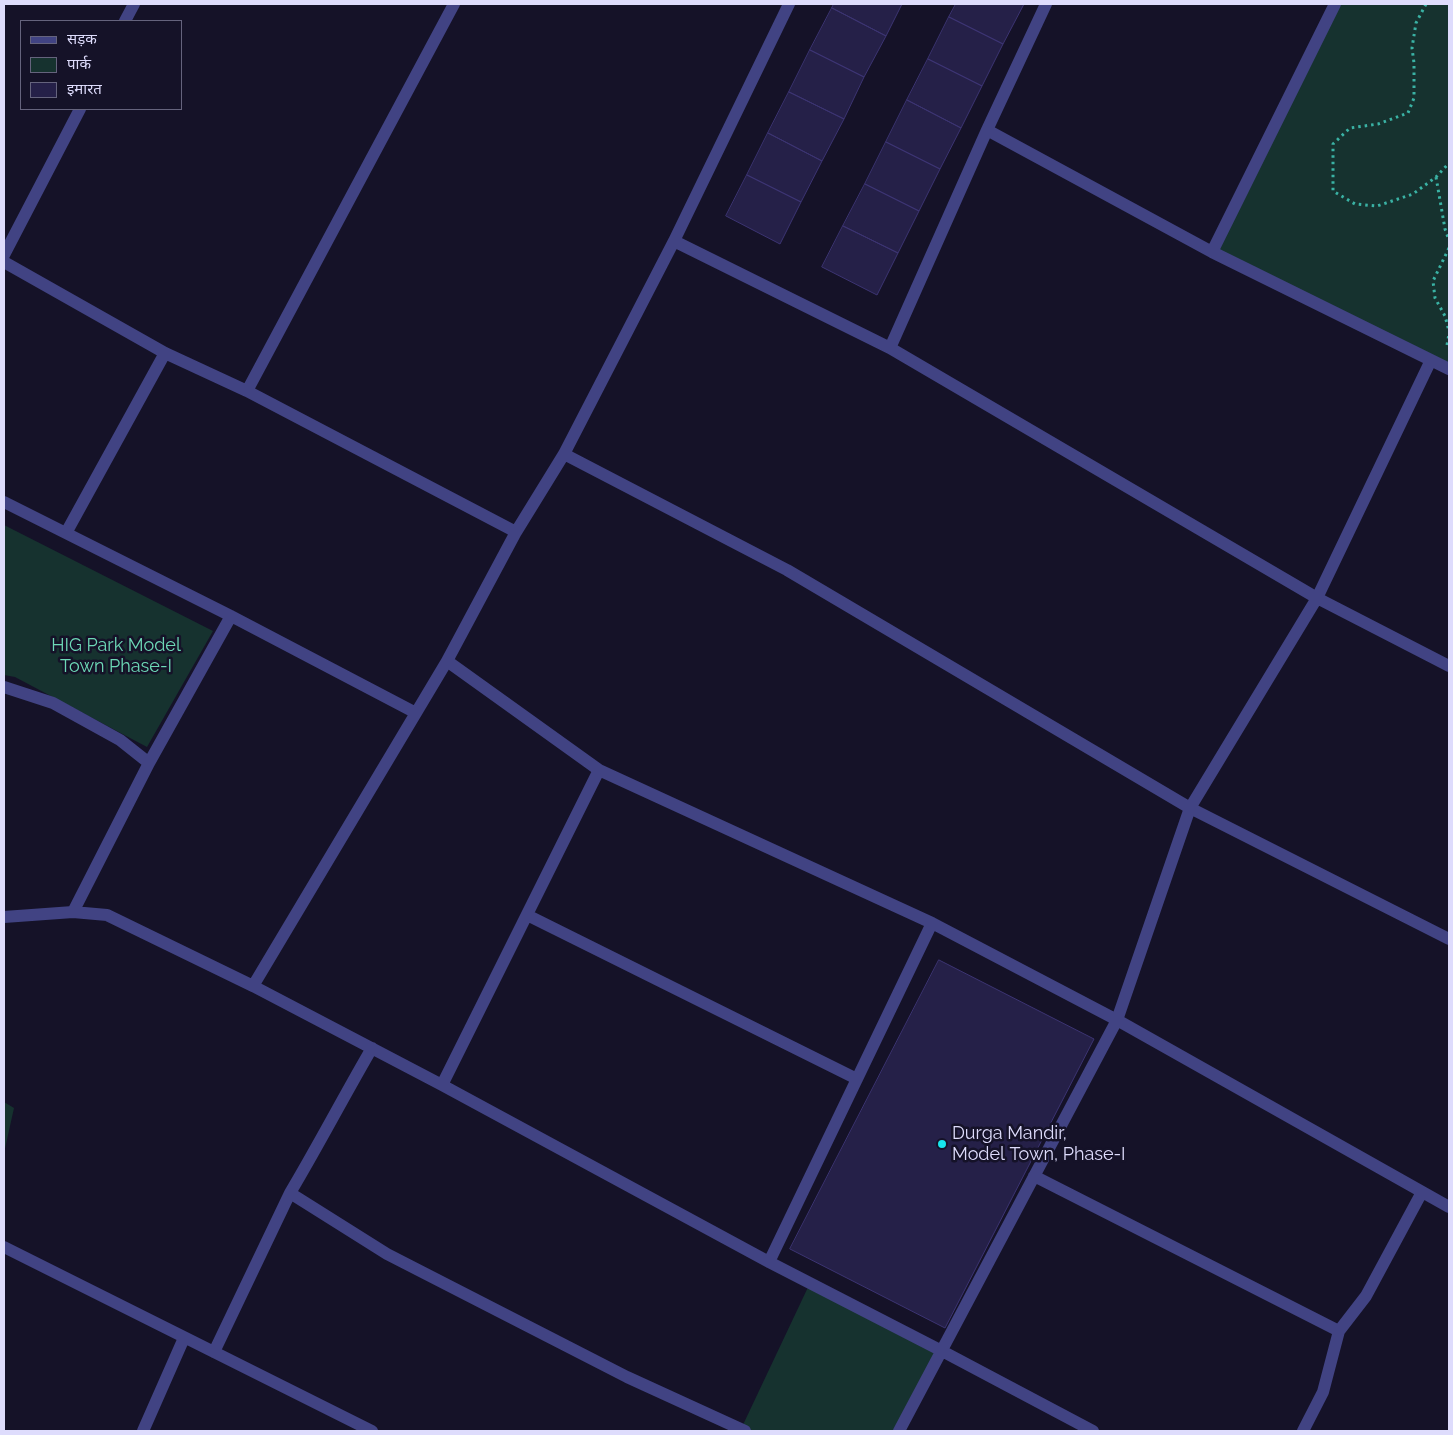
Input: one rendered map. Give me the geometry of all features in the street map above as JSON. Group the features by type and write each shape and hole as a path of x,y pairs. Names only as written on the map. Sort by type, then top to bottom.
{"street":[{"path":"126,20 134,4"},
{"path":"247,391 454,4"},
{"path":"253,986 447,660 516,532 564,454 674,241 789,4"},
{"path":"890,348 987,130 1046,4"},
{"path":"1212,252 1335,4"},
{"path":"4,256 79,110"},
{"path":"987,130 1212,252 1449,369"},
{"path":"674,241 890,348 1317,598 1449,666"},
{"path":"4,262 165,353 247,391 516,532"},
{"path":"66,533 165,353"},
{"path":"899,1431 1117,1020 1190,808 1317,598 1431,360"},
{"path":"564,454 787,570 1190,808 1449,939"},
{"path":"4,502 231,616 416,713"},
{"path":"74,912 149,762 231,616"},
{"path":"447,660 599,770 932,923 1117,1020 1449,1207"},
{"path":"4,687 53,702 120,740 149,762"},
{"path":"442,1085 599,770"},
{"path":"4,918 74,912 107,916 253,986 372,1048 769,1262 1093,1431"},
{"path":"526,915 857,1079"},
{"path":"769,1262 932,923"},
{"path":"214,1352 290,1193 372,1048"},
{"path":"1034,1176 1339,1331"},
{"path":"1303,1431 1323,1392 1339,1331 1366,1296 1422,1192"},
{"path":"290,1193 387,1254 627,1378 744,1431"},
{"path":"4,1247 372,1431"},
{"path":"143,1431 184,1338"}],"path":[{"path":"1426,4 1416,23 1412,48 1414,98 1408,113 1378,124 1350,128 1333,144 1333,191 1355,204 1378,206 1413,194 1436,177 1449,163"},
{"path":"1436,177 1445,230 1449,240"},
{"path":"1449,248 1433,281 1435,298 1449,331"}],"green space":[{"path":"1335,4 1449,4 1449,369 1212,252"},
{"name":"HIG Park Model Town Phase-I","path":"4,525 213,631 147,747 15,677 4,675"},
{"path":"4,1102 14,1108 4,1153"},
{"path":"810,1283 944,1346 899,1431 745,1431 741,1429"}],"building":[{"path":"834,4 902,4 886,36 832,8"},
{"path":"956,4 1024,4 1003,44 949,17"},
{"path":"832,8 886,36 864,77 810,50"},
{"path":"949,17 1003,44 982,86 928,59"},
{"path":"810,50 864,77 844,119 789,92"},
{"path":"928,59 982,86 961,128 907,100"},
{"path":"789,92 844,119 822,161 768,133"},
{"path":"907,100 961,128 940,169 886,142"},
{"path":"768,133 822,161 801,202 747,175"},
{"path":"886,142 940,169 919,211 865,184"},
{"path":"747,175 801,202 780,244 726,216"},
{"path":"865,184 919,211 898,253 843,226"},
{"path":"843,226 898,253 877,295 822,267"},
{"name":"Durga Mandir, Model Town, Phase-I","path":"939,960 1094,1039 945,1328 790,1249"}],"place":[{"name":"Durga Mandir, Model Town, Phase-I","path":"942,1144"}]}
